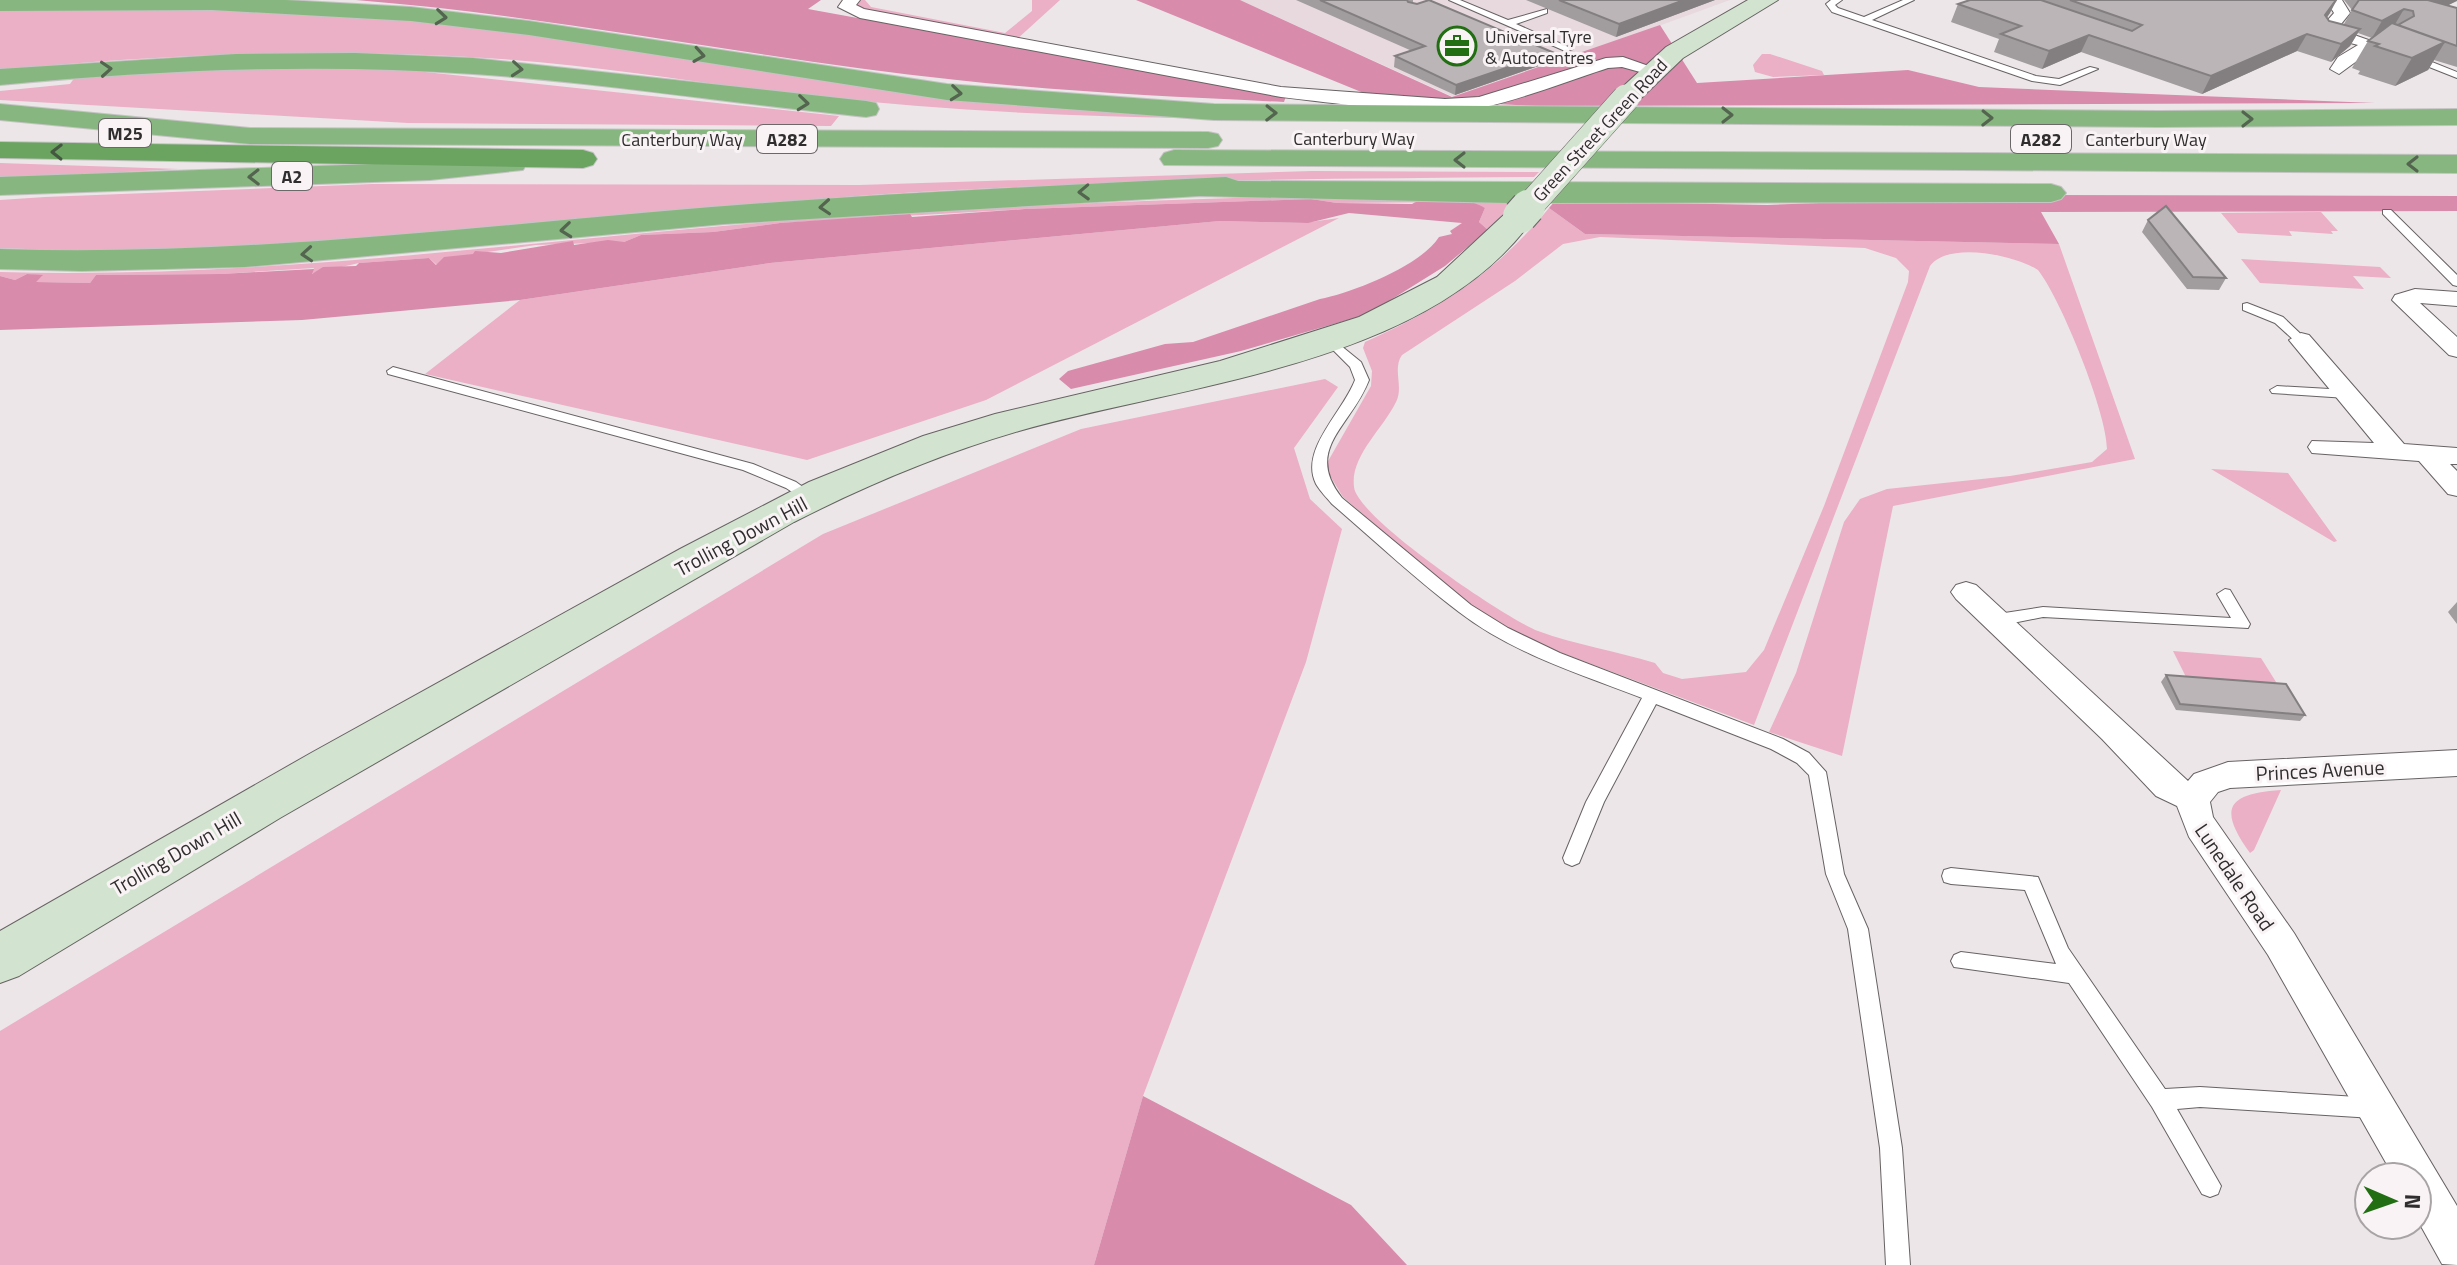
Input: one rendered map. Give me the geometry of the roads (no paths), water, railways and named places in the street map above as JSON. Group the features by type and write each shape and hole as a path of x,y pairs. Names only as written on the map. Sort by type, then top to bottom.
{"highway":[{"path":"0,4 212,3 411,14 529,28 947,92 1199,112 2158,119 2457,117"},
{"path":"0,77 216,63 411,63 527,70 898,112 1324,138"},
{"name":"Canterbury Way","path":"0,112 250,136 2457,140"},
{"name":"M25","path":"0,128 250,136"},
{"name":"M25","path":"0,150 583,159"},
{"name":"Canterbury Way","path":"583,159 2457,164"},
{"name":"A2","path":"0,186 430,171 583,159"},
{"path":"0,259 150,261 265,256 795,209 1316,183 2069,179 2243,174 2368,164"},
{"path":"2150,191 2457,188"},
{"path":"1162,190 1508,194 2073,193"}],"main road":[{"name":"Green Street Green Road","path":"1520,216 1651,70 1697,36 1766,0"},
{"name":"Trolling Down Hill","path":"0,959 253,808 811,498 901,457 992,425 1329,340 1438,290 1465,272 1520,216"}],"street":[{"path":"852,0 846,7 860,13 1326,97 1455,104 1498,98 1606,63 1623,62 1651,70"},
{"path":"2334,0 2342,13 2326,31 2381,43 2344,61 2339,69"},
{"path":"2457,299 2415,296 2403,300 2457,350"},
{"path":"2301,340 2396,452"},
{"path":"2321,447 2457,456"},
{"path":"2427,454 2457,488"},
{"name":"Lunedale Road","path":"1966,592 2168,787 2193,799 2194,814 2201,827 2281,944 2408,1161"},
{"name":"Princes Avenue","path":"2193,799 2206,783 2228,775 2457,763"},
{"name":"Lunedale Road","path":"2433,1206 2457,1249"}],"lane":[{"path":"1453,0 1568,49"},
{"path":"1838,0 1830,4 1835,10 2035,79 2060,82 2093,69"},
{"path":"1864,20 1910,0"},
{"path":"1509,23 1544,11"},
{"path":"2400,53 2457,75"},
{"path":"2387,212 2457,282"},
{"path":"2247,307 2279,320 2301,340"},
{"path":"1329,340 1354,363 1362,378 1356,397 1318,457 1317,474 1331,495 1487,624 1536,649 1777,744 1803,758 1817,772 1835,874 1855,916 1863,955 1891,1148 1898,1265"},
{"path":"393,371 634,436 671,449 752,467 780,477 811,498"},
{"path":"2277,390 2347,394"},
{"path":"1998,620 2043,612 2242,624 2225,594"},
{"path":"1572,858 1595,802 1652,696"},
{"path":"1951,876 2031,883 2060,953 2160,1100 2210,1186"},
{"path":"1961,961 2075,975"},
{"path":"2160,1100 2200,1097 2379,1109"}],"place":[{"name":"Universal Tyre & Autocentres","path":"1457,46"}]}
